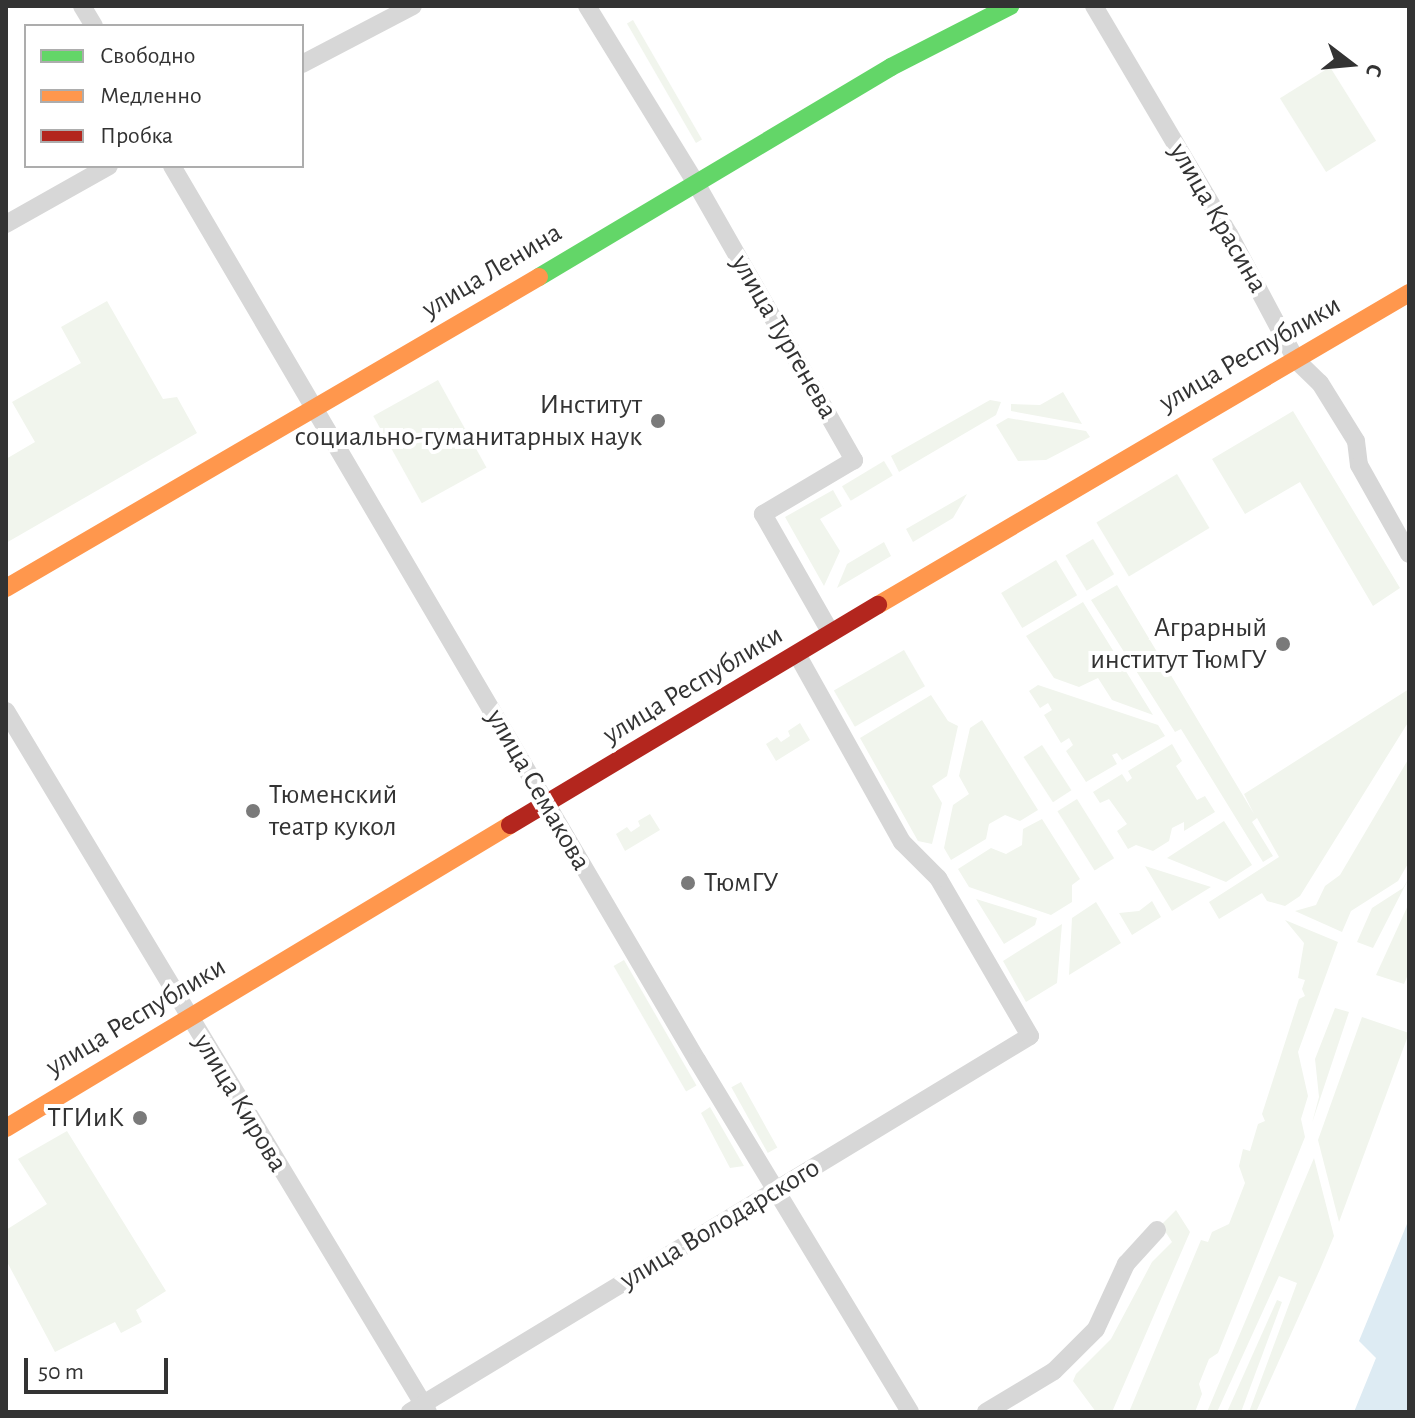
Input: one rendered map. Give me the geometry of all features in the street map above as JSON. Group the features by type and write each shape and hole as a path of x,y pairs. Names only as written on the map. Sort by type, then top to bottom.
{"main road":[{"name":"улица Ленина","path":"6,588 697,185 891,67 1010,6"},
{"name":"улица Республики","path":"6,1128 798,656 831,633 1409,293"}],"street":[{"path":"82,6 93,24"},
{"path":"304,63 413,6"},
{"name":"улица Тургенева","path":"587,6 697,185 854,460 763,514 831,633"},
{"name":"улица Красина","path":"1094,6 1229,234 1296,360 1320,383 1356,441 1359,465 1409,554"},
{"path":"6,224 105,168"},
{"name":"улица Семакова","path":"173,168 774,1191 910,1412"},
{"name":"улица Володарского","path":"420,1409 1030,1036 938,878 902,842 798,656"},
{"name":"улица Кирова","path":"6,711 420,1409"},
{"path":"986,1412 1054,1371 1096,1329 1126,1264 1157,1230"}],"shaded area":[{"path":"633,20 702,140 696,143 627,24"},
{"path":"1330,67 1376,141 1326,172 1280,98"},
{"path":"107,301 163,399 177,397 197,433 6,543 6,459 35,442 12,402 81,363 61,327"},
{"path":"438,380 486,467 422,503 373,416"},
{"path":"1063,392 1082,424 1011,411 1011,404 1040,405"},
{"path":"990,400 1001,402 996,415 899,472 891,456"},
{"path":"1293,411 1400,588 1373,606 1300,482 1245,514 1212,459"},
{"path":"1008,418 1086,431 1090,437 1046,460 1018,461 996,425"},
{"path":"884,461 893,476 851,501 842,486"},
{"path":"1177,474 1209,528 1129,576 1096,522"},
{"path":"833,490 842,506 820,519 840,551 824,586 785,517"},
{"path":"967,494 953,518 913,542 906,529"},
{"path":"1093,539 1114,574 1087,591 1066,555"},
{"path":"884,542 891,556 837,588 847,564"},
{"path":"1056,560 1077,595 1022,628 1001,593"},
{"path":"1117,585 1254,814 1244,794 1409,689 1409,721 1300,896 1285,906 1267,901 1262,893 1219,919 1209,902 1279,857 1257,818 1252,822 1273,856 1263,862 1181,729 1175,732 1091,600"},
{"path":"1083,602 1153,715 1112,700 1098,678 1079,687 1054,678 1026,636"},
{"path":"904,650 925,686 855,727 834,690"},
{"path":"1038,685 1158,725 1165,736 1122,760 1117,753 1112,755 1117,764 1086,782 1066,751 1073,745 1069,738 1061,743 1044,715 1052,710 1048,703 1040,708 1029,691"},
{"path":"931,695 948,721 958,726 947,776 932,786 942,803 932,844 918,841 860,738"},
{"path":"982,720 1038,810 1020,821 1005,815 989,824 986,839 951,860 944,848 953,805 969,794 959,776 970,728"},
{"path":"800,723 810,740 776,761 766,744 777,737 781,742 790,736 788,731"},
{"path":"1172,744 1182,761 1176,766 1197,800 1205,796 1215,812 1184,831 1184,822 1172,828 1169,841 1153,851 1136,845 1128,849 1117,831 1127,824 1109,799 1100,803 1093,792 1122,774 1127,782 1132,778 1128,771"},
{"path":"1042,745 1071,790 1053,802 1024,757"},
{"path":"1409,758 1409,862 1398,881 1351,911 1342,932 1295,911 1316,905 1325,886 1340,875"},
{"path":"1077,799 1114,858 1095,871 1057,811"},
{"path":"650,814 660,830 625,851 616,834 627,827 631,832 640,826 638,821"},
{"path":"1042,819 1080,879 1072,885 1072,902 1051,915 969,887 958,869 991,848 1006,854 1022,845 1023,829"},
{"path":"1224,821 1252,865 1226,882 1167,858"},
{"path":"1145,866 1211,887 1172,911"},
{"path":"1409,878 1373,948 1357,942 1372,908 1403,888"},
{"path":"976,899 1037,918 1035,925 1004,944"},
{"path":"1152,901 1161,917 1132,935 1119,913 1139,911"},
{"path":"1096,902 1121,943 1069,975 1072,918"},
{"path":"1409,903 1409,972 1404,984 1376,975"},
{"path":"1285,920 1338,942 1298,1052 1308,1096 1301,1119 1305,1137 1218,1353 1209,1359 1199,1384 1202,1394 1195,1412 1129,1412 1201,1240 1208,1242 1212,1232 1229,1224 1245,1183 1239,1166 1243,1149 1250,1151 1258,1124 1265,1121 1262,1114 1299,999 1305,996 1302,989 1305,980 1298,978 1304,943"},
{"path":"1062,924 1057,983 1026,1002 1003,961"},
{"path":"624,960 696,1086 686,1092 614,966"},
{"path":"1335,1008 1349,1012 1312,1123 1319,1097 1315,1059"},
{"path":"1362,1017 1409,1033 1339,1222 1318,1140"},
{"path":"741,1082 777,1148 768,1153 731,1087"},
{"path":"710,1107 744,1166 730,1168 701,1113"},
{"path":"67,1131 166,1291 136,1310 142,1322 121,1333 115,1322 55,1352 6,1260 6,1230 47,1204 18,1159"},
{"path":"1314,1158 1334,1236 1321,1267 1256,1412 1249,1412 1297,1283 1279,1276 1217,1412 1207,1412"},
{"path":"1176,1210 1190,1232 1112,1412 1096,1412 1073,1381 1076,1374 1111,1339 1152,1262 1172,1242 1161,1225"},
{"path":"1409,1219 1409,1412 1354,1412 1376,1358 1359,1341"},
{"path":"1277,1300 1282,1302 1241,1412 1227,1412"}],"traffic: fast":[{"path":"539,277 891,67 1010,6"}],"traffic: slow":[{"path":"6,588 539,277"},
{"path":"878,605 1409,293"},
{"path":"6,1128 510,825"}],"traffic: jam":[{"path":"510,825 878,605"}],"place":[{"name":"Институт социально-гуманитарных наук","path":"658,421"},
{"name":"Аграрный институт ТюмГУ","path":"1283,644"},
{"name":"Тюменский театр кукол","path":"253,811"},
{"name":"ТюмГУ","path":"688,883"},
{"name":"ТГИиК","path":"140,1118"}]}
